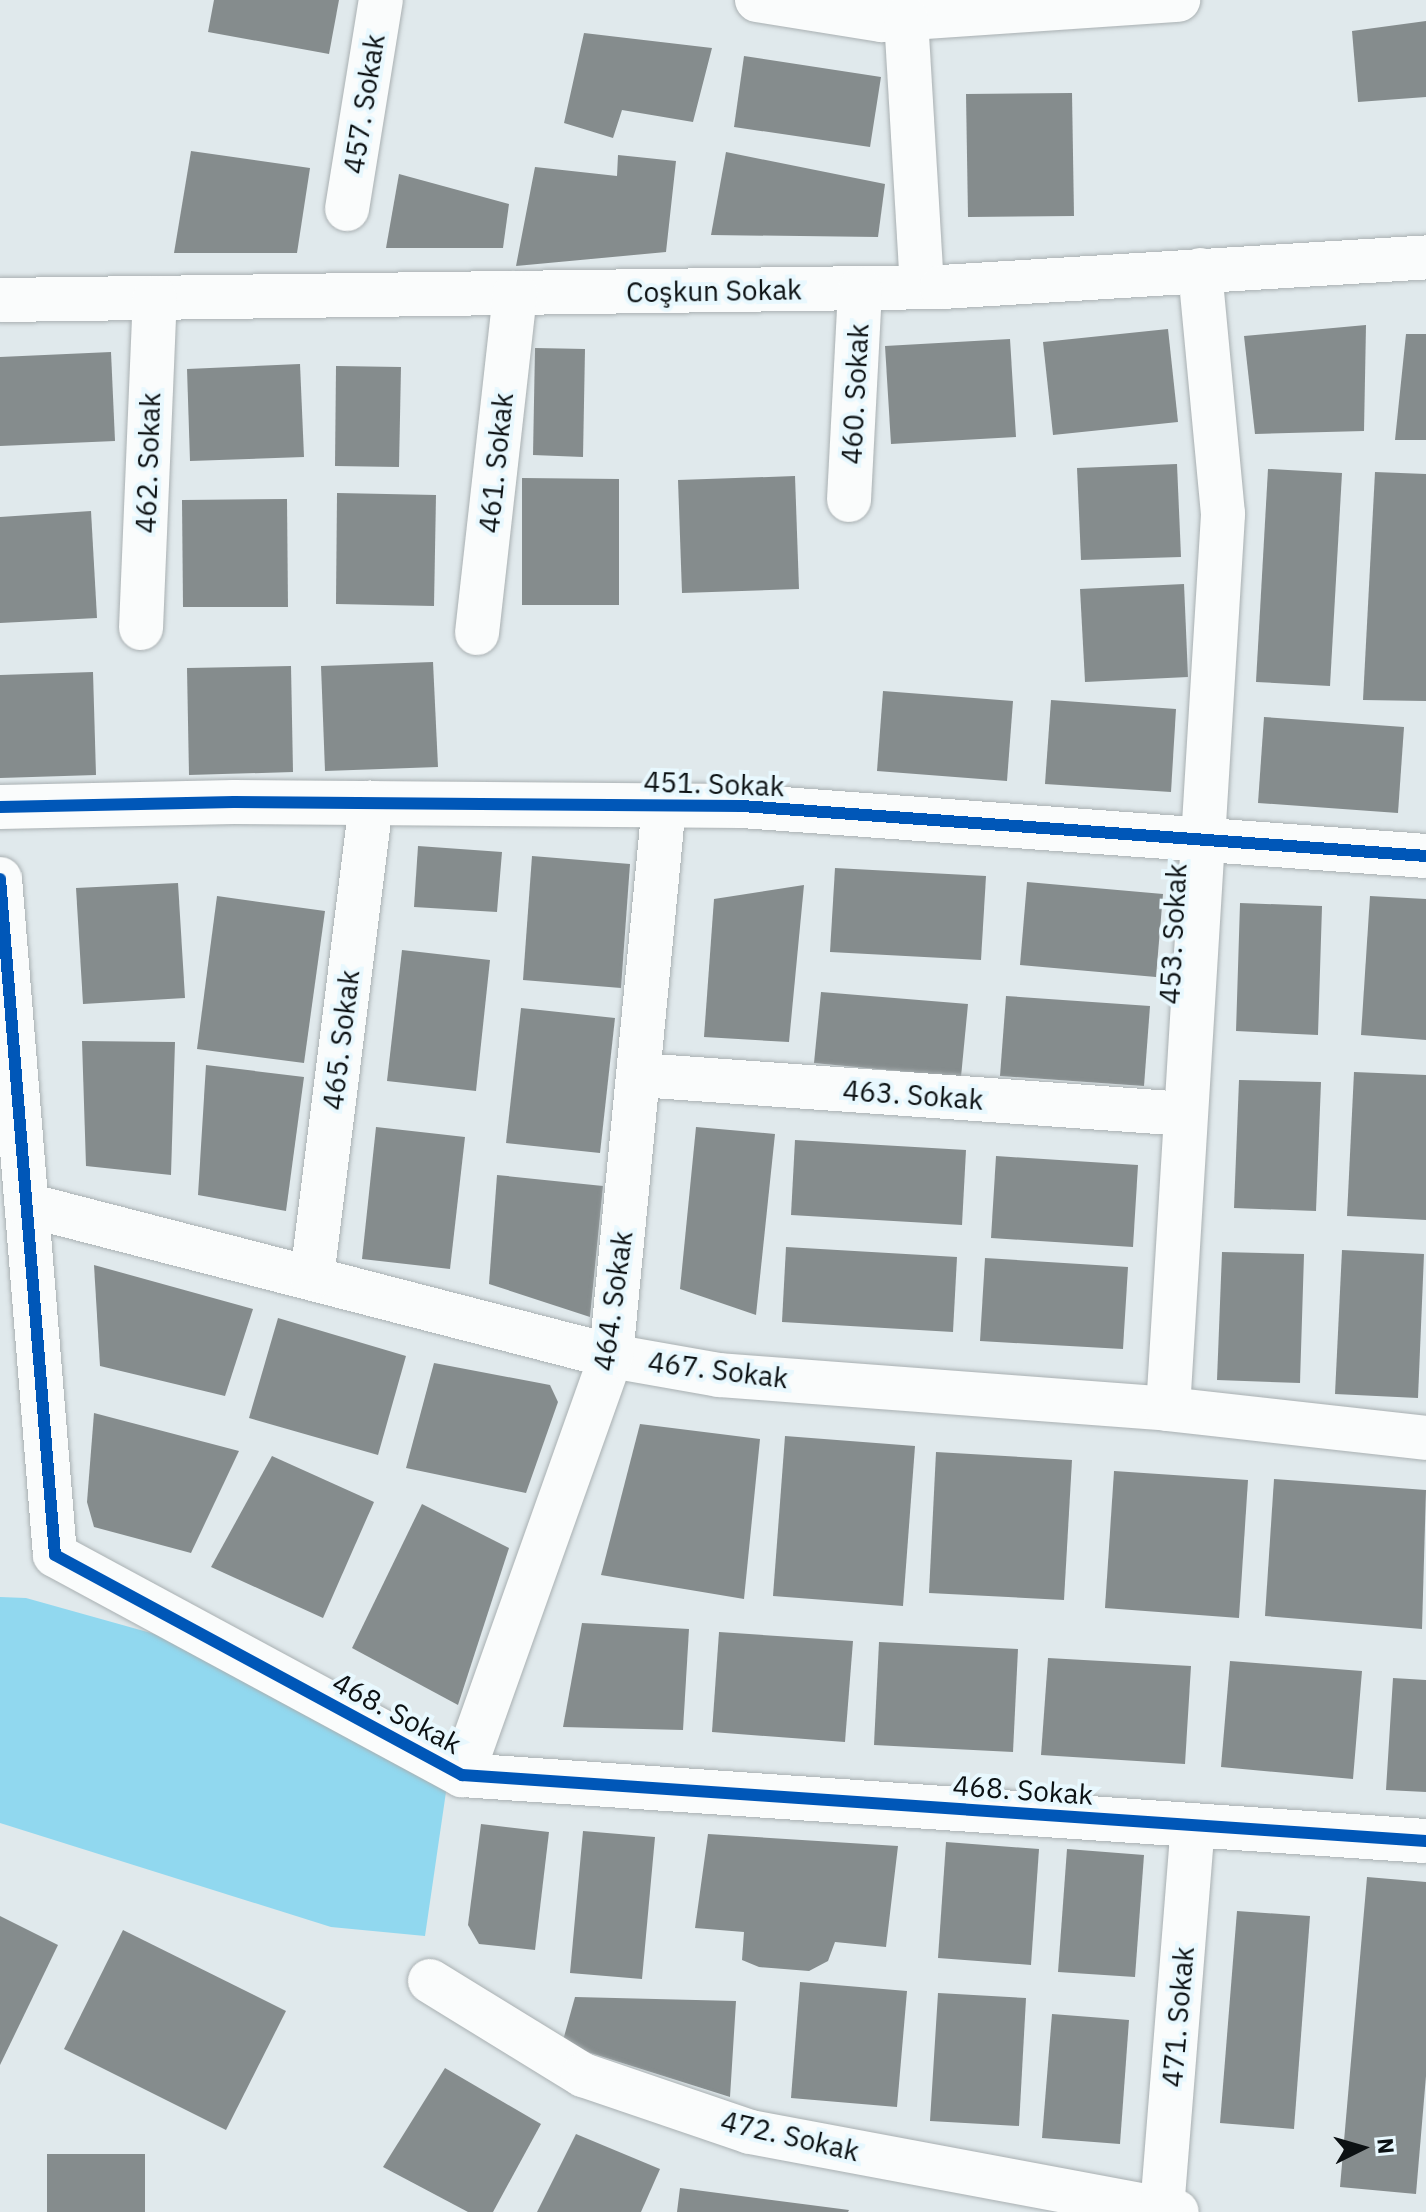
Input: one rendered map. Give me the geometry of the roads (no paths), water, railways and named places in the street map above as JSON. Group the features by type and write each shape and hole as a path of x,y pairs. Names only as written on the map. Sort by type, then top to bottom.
{"street":[{"name":"457. Sokak","path":"347,209 381,0"},
{"path":"757,0 881,20 1178,0"},
{"path":"906,18 922,287"},
{"name":"Coşkun Sokak","path":"0,300 860,289 1426,257"},
{"name":"453. Sokak","path":"1168,1409 1223,514 1200,270"},
{"name":"460. Sokak","path":"849,500 860,289"},
{"name":"461. Sokak","path":"477,633 515,293"},
{"name":"462. Sokak","path":"141,628 155,298"},
{"name":"451. Sokak","path":"0,807 371,803 742,806 1426,856"},
{"name":"465. Sokak","path":"312,1277 371,803"},
{"name":"464. Sokak","path":"462,1775 611,1356 664,805"},
{"name":"468. Sokak","path":"0,879 55,1555 462,1775 1426,1841"},
{"name":"463. Sokak","path":"640,1075 1186,1114"},
{"name":"467. Sokak","path":"27,1205 611,1356 719,1375 1168,1409 1426,1438"},
{"name":"471. Sokak","path":"1170,2210 1193,1825"},
{"name":"472. Sokak","path":"430,1981 583,2075 750,2132 1170,2210"}]}
